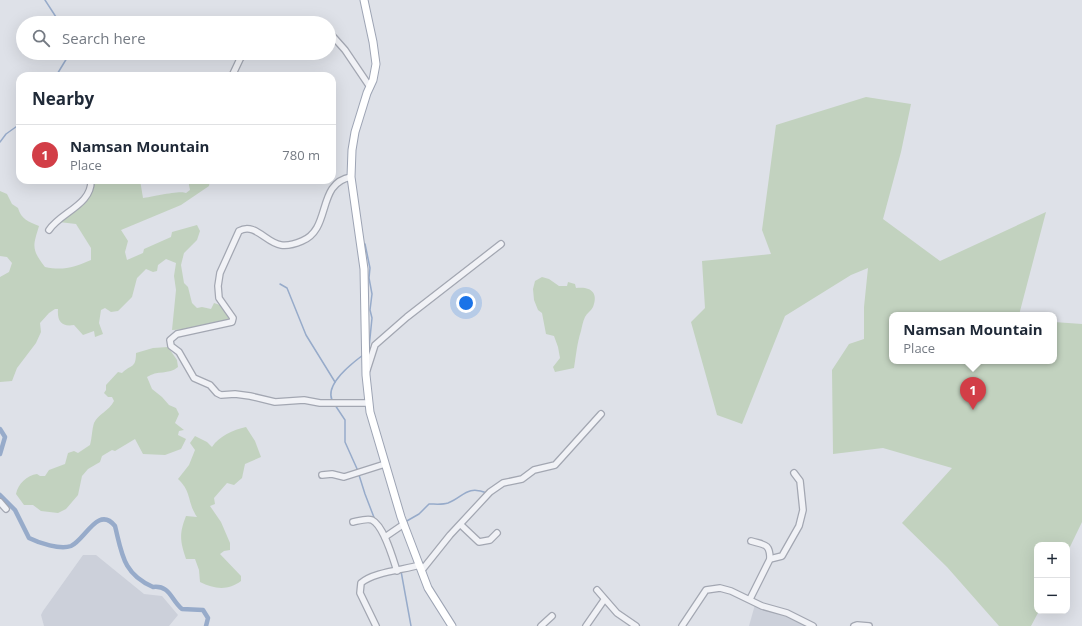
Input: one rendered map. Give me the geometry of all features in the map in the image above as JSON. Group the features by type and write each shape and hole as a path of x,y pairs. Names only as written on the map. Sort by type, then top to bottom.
{"main road":[{"path":"361,0 365,8"},
{"path":"364,0 375,52 375,73 355,132 352,150 352,177 364,269 366,375 369,403 385,464 420,566 434,601 452,626"}],"street":[{"path":"336,40 345,50 370,87"},
{"path":"234,72 241,60"},
{"path":"336,183 344,178 352,177"},
{"path":"49,230 59,218 83,201 91,187 91,184"},
{"path":"335,184 331,190 314,232 303,241 287,246 279,245 254,230 245,229 240,231 220,273 218,286 219,298 233,318 232,322 192,332 177,334 170,340 170,343 171,346 179,352 194,378 210,385 217,393 250,396 275,402 304,400 320,403 369,403"},
{"path":"366,375 375,345 406,317 501,244"},
{"path":"376,626 360,593 361,583 374,575 420,566 461,525 489,494 503,483 522,479 534,470 555,465 601,414"},
{"path":"322,475 332,474 344,477 385,464"},
{"path":"770,559 782,556 799,526 803,510 803,496 800,481 794,473"},
{"path":"0,502 6,509"},
{"path":"353,522 370,519 373,521 385,537 400,570"},
{"path":"385,537 404,523"},
{"path":"461,525 480,542 490,540 497,533"},
{"path":"750,599 770,559 770,550 768,546 751,541"},
{"path":"682,626 706,590 720,588 750,599 762,606 787,614 813,626"},
{"path":"597,590 604,600 617,613 636,626"},
{"path":"586,626 604,600"},
{"path":"541,626 552,616"},
{"path":"854,626 869,626"}],"shaded area":[{"path":"83,555 96,555 144,594 162,596 178,615 169,626 44,626 41,615 43,611"},
{"path":"756,601 789,612 813,626 749,626"}],"green space":[{"path":"866,97 911,104 901,152 883,219 940,261 1046,212 1020,312 889,312 889,364 1057,364 1057,322 1082,324 1082,522 1070,547 1070,542 1034,542 1034,614 1037,614 1031,626 999,626 947,567 902,523 952,468 883,448 833,454 832,370 849,344 864,339 864,307 868,268 851,275 785,316 742,424 717,415 691,322 705,308 702,261 771,254 762,230 776,125"},
{"path":"92,184 141,184 143,198 172,193 186,193 190,190 189,184 209,184 209,186 181,205 121,230 128,241 125,252 127,260 143,253 144,249 171,237 172,232 197,225 200,231 197,240 184,253 181,265 184,283 188,287 192,303 197,308 202,307 211,309 214,303 220,305 231,317 229,320 192,329 172,330 176,290 174,276 176,263 166,259 158,265 157,271 153,272 146,269 137,278 132,297 118,311 111,312 105,308 101,310 99,323 103,334 95,337 94,331 83,335 74,325 66,325 61,323 58,317 58,309 55,309 49,313 40,323 41,332 36,343 17,368 12,381 0,382 0,277 9,272 12,263 7,257 0,256 0,191 7,194 12,204 18,208 23,217 39,226 34,247 37,256 45,267 58,269 74,266 91,260 91,248 76,224 59,222 77,209 87,199"},
{"path":"542,277 549,279 559,286 567,286 568,282 575,284 576,288 589,289 594,294 595,302 593,307 584,319 574,368 555,372 553,367 560,358 558,347 554,336 546,334 542,313 538,310 534,300 533,289 535,281"},
{"path":"168,347 177,360 178,367 171,371 147,377 152,389 169,405 176,408 179,414 175,423 184,430 179,431 178,435 186,439 181,449 165,455 143,454 135,439 115,451 112,450 102,456 100,462 88,469 82,476 78,495 66,509 58,513 41,511 33,505 24,505 16,494 17,490 24,481 30,476 37,474 40,476 45,476 49,470 65,464 68,453 74,451 78,453 90,445 94,423 114,401 112,397 108,397 104,393 106,390 106,385 118,372 122,373 134,364 136,353 153,348"},
{"path":"246,427 255,441 261,457 245,464 242,478 234,485 227,483 214,498 215,504 210,506 221,522 230,543 230,550 224,551 220,554 241,576 241,581 226,588 210,586 200,582 199,570 195,559 186,559 182,547 181,533 186,516 197,517 188,493 178,479 189,465 195,450 190,443 195,436 207,442 212,447 218,440 227,434"}],"waterway":[{"path":"45,0 55,16"},
{"path":"58,72 66,60"},
{"path":"0,142 6,134 16,127"},
{"path":"365,244 370,268 369,278 372,294 370,310 372,318 369,348"},
{"path":"280,284 287,288 306,335 335,382"},
{"path":"332,400 332,387 340,375 363,355"},
{"path":"335,405 345,420 345,442 358,471"},
{"path":"0,429 5,437 0,454"},
{"path":"359,475 375,520"},
{"path":"405,522 419,514 429,504 448,503 474,490 487,493"},
{"path":"0,495 15,510 29,538 50,545 61,547 71,546 97,522 103,519 109,521 115,526 125,562 135,576 153,587 163,588 182,609 203,610 208,618 206,626"},
{"path":"401,571 411,626"}],"place":[{"name":"Namsan Mountain","path":"973,410"}]}
